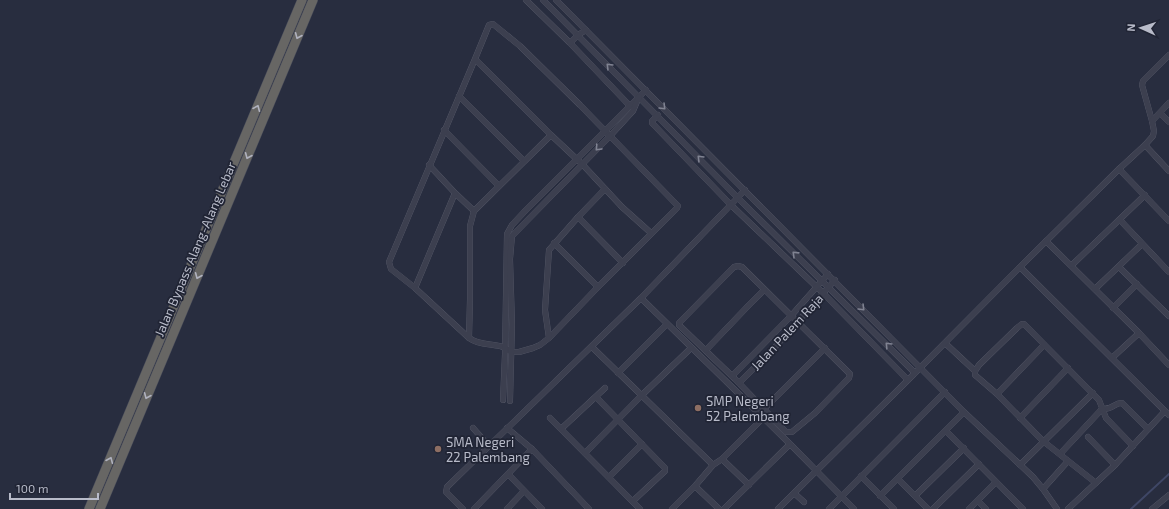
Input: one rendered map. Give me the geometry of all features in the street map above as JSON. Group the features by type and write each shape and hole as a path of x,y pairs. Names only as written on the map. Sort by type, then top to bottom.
{"highway":[{"name":"Jalan Bypass Alang-Alang Lebar","path":"89,509 302,0"},
{"name":"Jalan Bypass Alang-Alang Lebar","path":"100,509 313,0"},
{"path":"216,207 225,211"}],"street":[{"path":"526,0 570,43 629,105"},
{"path":"543,0 915,373"},
{"path":"556,0 835,280 964,412 1020,465 1043,489 1057,509"},
{"path":"493,24 520,46 678,206 549,338 540,345 519,352 511,352 506,347 479,344 469,338 415,288 391,269 389,262 459,96 489,25 493,24"},
{"path":"570,43 586,30"},
{"path":"778,509 1046,241 1119,169 1145,146 1153,136 1154,130 1142,85 1143,81 1169,55"},
{"path":"475,59 583,165 622,207 651,233"},
{"path":"503,400 506,347 507,234 512,225 629,105 646,90"},
{"path":"459,96 524,161"},
{"path":"510,401 510,259 512,236 583,165 633,111 640,96"},
{"path":"1152,121 1169,103"},
{"path":"1160,112 1169,122"},
{"path":"658,115 652,123 730,204 823,293 908,380"},
{"path":"444,130 499,186"},
{"path":"469,338 470,226 474,211 551,135"},
{"path":"1145,146 1169,171"},
{"path":"429,165 474,211"},
{"path":"1119,169 1169,221"},
{"path":"549,338 545,310 549,250 578,217 605,190"},
{"path":"463,509 446,492 446,489 641,298 737,196 745,190"},
{"path":"415,288 455,193"},
{"path":"1072,265 1145,195"},
{"path":"578,217 622,263"},
{"path":"1120,220 1169,272"},
{"path":"512,225 519,228"},
{"path":"1046,241 1072,265 1169,365"},
{"path":"554,243 598,287"},
{"path":"1095,289 1120,267 1142,244"},
{"path":"734,267 742,267 764,290 841,363 851,376 815,412 789,433 786,432 706,350 680,327 680,323 734,267"},
{"path":"1020,267 1167,413 1148,429 1115,465 1068,509"},
{"path":"1120,267 1169,316"},
{"name":"Jalan Palem Raja","path":"732,376 792,316 828,274"},
{"name":"Jalan Palem Raja","path":"739,383 798,322 835,280"},
{"path":"1113,308 1137,284"},
{"path":"706,350 764,290"},
{"path":"641,298 854,509"},
{"path":"618,373 667,324"},
{"path":"975,371 1022,324 1028,328 1093,393 1101,403 1106,418 1132,446"},
{"path":"1112,358 1139,333"},
{"path":"945,343 975,371 975,375 997,394 1043,441 1096,483"},
{"path":"997,394 1044,345"},
{"path":"592,347 713,465"},
{"path":"585,453 691,348"},
{"path":"764,408 825,348"},
{"path":"1020,418 1068,368"},
{"path":"561,428 605,388"},
{"path":"829,509 945,392"},
{"path":"1020,465 1093,393"},
{"path":"596,397 665,468 665,471 633,502"},
{"path":"1060,454 1102,409 1109,409 1119,402 1122,403 1148,429"},
{"path":"880,496 964,412"},
{"path":"550,418 640,509"},
{"path":"672,509 713,465 763,418"},
{"path":"473,428 489,446"},
{"path":"508,428 532,449 589,509"},
{"path":"946,430 1023,509"},
{"path":"1088,437 1115,465"},
{"path":"609,477 642,444"},
{"path":"724,509 790,444"},
{"path":"915,496 964,448"},
{"path":"474,509 532,449"},
{"path":"722,458 748,485"},
{"path":"1043,489 1068,461"},
{"path":"933,509 979,464"},
{"path":"508,474 542,509"},
{"path":"861,476 894,509"},
{"path":"898,479 928,509"},
{"path":"969,509 996,482"},
{"path":"695,486 719,509"},
{"path":"507,509 524,491"},
{"path":"794,493 804,502"},
{"path":"1152,509 1169,495"},
{"path":"978,500 986,509"}],"waterway":[{"path":"1131,509 1169,474"}],"place":[{"name":"SMP Negeri 52 Palembang","path":"698,408"},
{"name":"SMA Negeri 22 Palembang","path":"438,449"}]}
